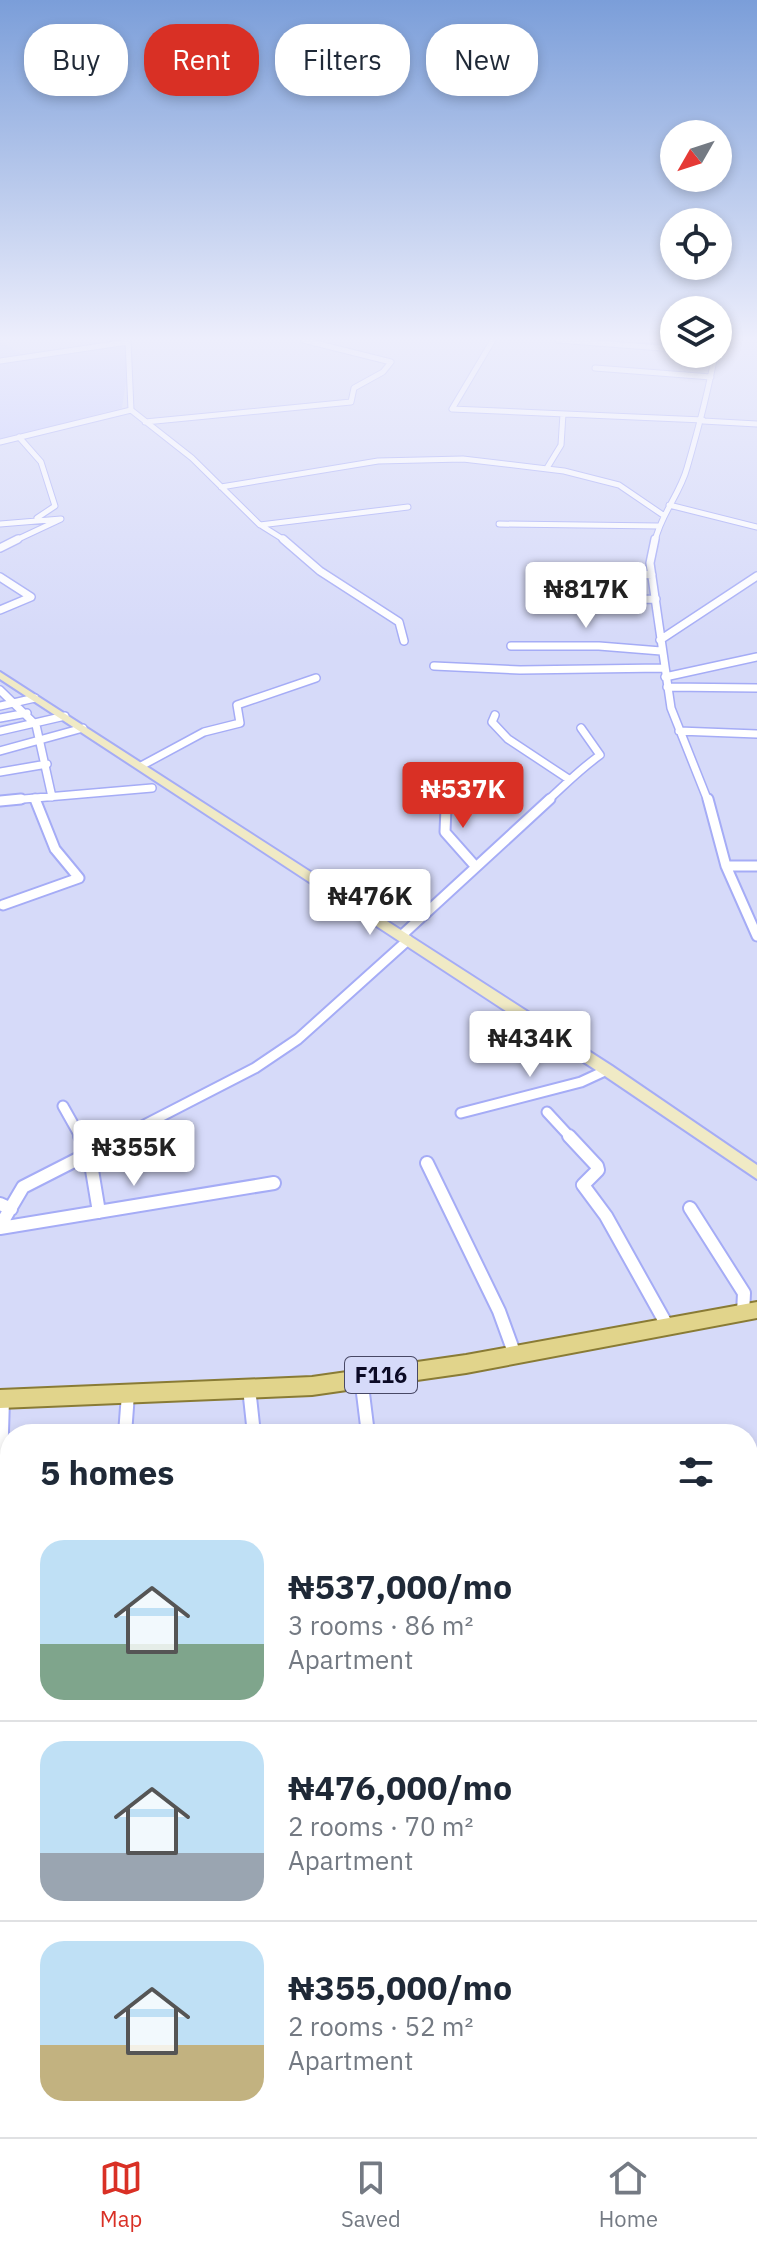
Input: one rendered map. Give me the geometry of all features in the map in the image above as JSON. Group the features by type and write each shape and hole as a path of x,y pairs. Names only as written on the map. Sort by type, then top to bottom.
{"main road":[{"name":"F116","path":"1,1399 312,1386 515,1355 750,1311"}],"street":[{"path":"21,440 41,462 55,506 35,519"},
{"path":"168,440 192,458 260,525 296,548 320,571 399,622 404,641"},
{"path":"547,468 561,440"},
{"path":"694,440 687,470 658,526 650,563 661,651 679,731 707,797 726,866 757,936"},
{"path":"221,487 408,458 501,461 619,485 663,515"},
{"path":"669,505 757,527"},
{"path":"260,525 408,507"},
{"path":"0,524 61,519 0,548"},
{"path":"499,524 658,526"},
{"path":"559,568 652,575"},
{"path":"660,640 757,576"},
{"path":"0,577 31,597 0,610"},
{"path":"532,602 656,599"},
{"path":"511,646 661,651"},
{"path":"434,666 550,672 664,673 757,657"},
{"path":"677,672 698,686"},
{"path":"141,766 204,732 240,723 237,705 316,678"},
{"path":"2,685 35,698 65,716 607,1070 757,1173"},
{"path":"2,685 36,725 52,797"},
{"path":"667,687 757,688"},
{"path":"0,706 35,698"},
{"path":"0,718 27,713"},
{"path":"495,715 492,722 508,739 567,778"},
{"path":"0,731 65,716"},
{"path":"0,751 83,728"},
{"path":"274,1183 0,1227 5,1207 23,1187 155,1122 196,1097 255,1068 298,1039 564,786 567,778 600,755 581,728"},
{"path":"679,731 757,734"},
{"path":"0,772 47,764"},
{"path":"0,801 152,788"},
{"path":"455,793 446,807 445,832 476,867"},
{"path":"3,905 79,878 55,849 35,798"},
{"path":"726,866 757,866"},
{"path":"461,1113 581,1082 607,1070"},
{"path":"63,1106 89,1152 99,1212"},
{"path":"547,1112 597,1166 598,1170 583,1185 606,1216 668,1327"},
{"path":"427,1163 493,1299 515,1355"},
{"path":"690,1208 744,1293 750,1311"},
{"path":"361,1377 367,1424"},
{"path":"249,1388 253,1424"},
{"path":"126,1424 128,1394"},
{"path":"1,1399 1,1424"}]}
